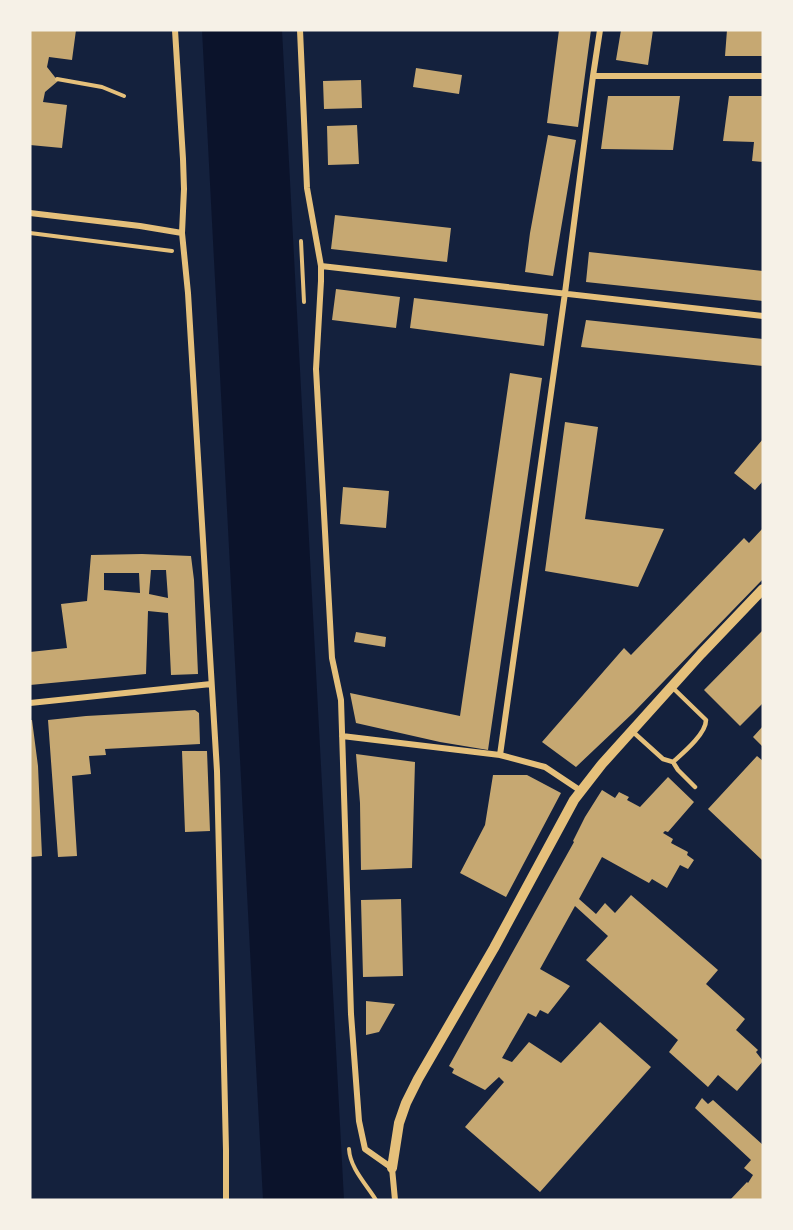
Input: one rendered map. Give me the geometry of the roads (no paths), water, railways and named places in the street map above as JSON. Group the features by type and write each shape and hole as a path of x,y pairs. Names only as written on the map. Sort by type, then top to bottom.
{"street":[{"path":"176,30 184,189 182,233 197,429 218,771 226,1200"},
{"path":"300,30 307,188 321,266 316,369 332,658 341,700 351,1014 359,1121 365,1149 392,1168"},
{"path":"500,754 600,30"},
{"path":"593,76 763,76"},
{"path":"30,213 182,233"},
{"path":"321,266 763,316"},
{"path":"395,1200 392,1168 399,1123 406,1103 494,948 574,800 632,731 763,589"},
{"path":"30,703 211,684"},
{"path":"342,736 500,754 545,767 581,791"}],"lane":[{"path":"672,687 706,720 706,728 673,762"},
{"path":"632,731 663,759 673,762 696,787"}],"water":[{"path":"202,30 282,30 344,1200 263,1200"}]}
